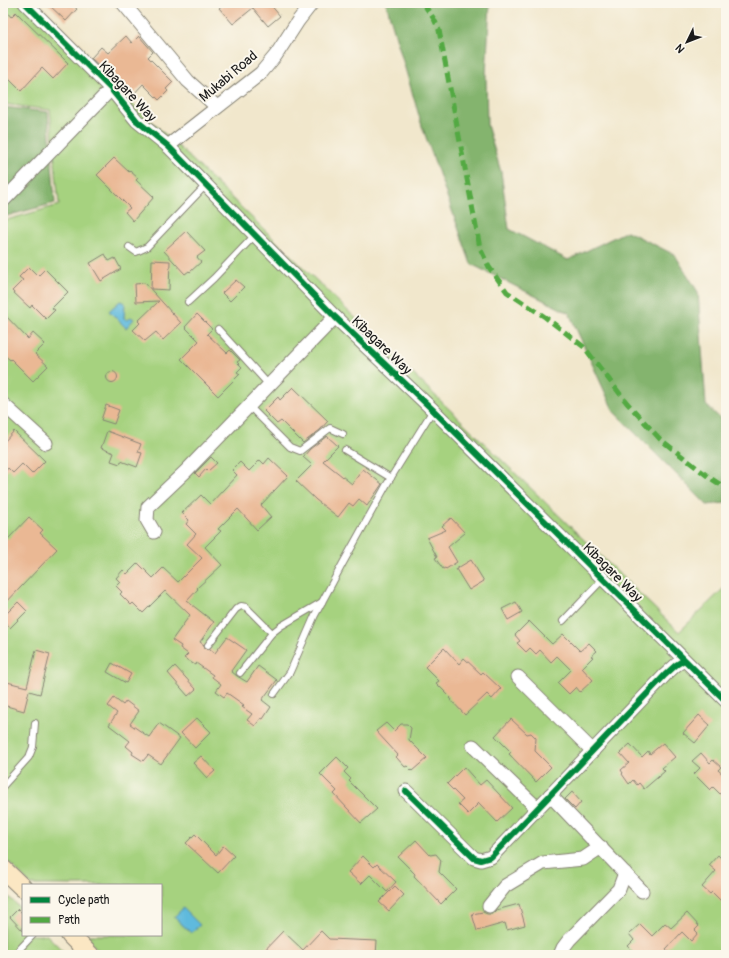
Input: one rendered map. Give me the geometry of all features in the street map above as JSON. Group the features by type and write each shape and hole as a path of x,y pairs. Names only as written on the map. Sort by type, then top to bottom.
{"main road":[{"path":"3,869 22,887"},
{"path":"71,936 90,955"}],"street":[{"name":"Kibagare Way","path":"25,3 111,89 137,121 168,146 335,317 433,410 726,701"},
{"path":"123,3 188,81 217,107"},
{"name":"Mukabi Road","path":"168,146 261,73 276,55 312,3"},
{"name":"Kibagare Way","path":"3,201 111,89"},
{"path":"154,532 147,520 148,508 335,317"},
{"path":"3,404 46,443"},
{"path":"406,791 474,858 480,860 491,857 665,675 684,660"},
{"path":"518,677 593,750"},
{"path":"473,746 537,808"},
{"path":"550,795 642,891"},
{"path":"489,906 505,886 543,863 583,859 601,847"},
{"path":"560,955 569,940 620,889 626,873"}],"lane":[{"path":"128,247 136,252 147,247 206,185"},
{"path":"188,302 214,278 255,235"},
{"path":"218,329 269,385"},
{"path":"249,406 290,447 300,451 330,428 343,434"},
{"path":"274,694 290,672 322,602 391,478 433,410"},
{"path":"344,450 391,478"},
{"path":"563,621 603,580"},
{"path":"240,673 272,633 281,626 322,602"},
{"path":"208,645 236,609 241,606 246,608 272,633"},
{"path":"3,786 29,757 33,747 35,723"},
{"path":"14,955 32,936"}],"green space":[{"path":"3,3 24,3 178,146 679,632 726,586 726,955 103,955 84,936 162,936 162,884 30,884 3,857 3,221 59,205 50,110 3,104"},
{"path":"386,3 490,3 486,75 487,125 501,172 509,229 568,260 627,231 675,255 698,292 706,405 726,424 726,503 707,505 614,412 569,313 471,264 422,126"},
{"path":"3,107 48,112 55,203 3,217"},
{"path":"3,891 22,910 22,936 48,936 67,955 3,955"}],"water":[{"path":"120,301 125,303 124,318 128,320 131,317 134,319 126,328 109,311"},
{"path":"183,908 200,925 191,933 174,917"}],"building":[{"path":"47,3 70,3 77,9 66,21"},
{"path":"225,3 269,3 280,16 268,26 253,8 233,24 219,8"},
{"path":"3,7 11,17 16,12 68,63 53,79 42,68 21,91 3,73"},
{"path":"126,36 132,43 139,36 153,52 148,57 173,82 166,89 168,91 159,100 143,84 132,96 106,70 105,71 91,58 101,47 108,53"},
{"path":"114,158 138,178 136,180 154,197 133,221 125,212 130,208 97,175"},
{"path":"186,231 205,251 197,257 201,262 190,272 189,271 185,274 164,251"},
{"path":"105,254 109,261 115,258 121,269 101,281 90,263"},
{"path":"152,260 170,261 169,290 151,289"},
{"path":"29,267 38,276 45,269 68,292 52,308 55,310 46,319 32,305 30,308 12,291 23,280 19,277"},
{"path":"236,280 244,287 230,301 222,293"},
{"path":"145,283 181,323 163,340 156,332 145,341 133,330 140,323 138,321 159,301 136,302 135,284"},
{"path":"3,313 28,339 33,333 45,344 35,354 48,366 33,381 11,359 10,360 3,354"},
{"path":"197,314 212,329 207,334 227,353 230,350 240,360 237,362 242,367 237,372 240,374 218,396 181,359 199,341 185,327"},
{"path":"112,371 116,373 118,377 116,381 112,383 108,381 106,377 108,373"},
{"path":"293,387 328,421 320,430 303,443 281,421 277,424 264,411 278,397 280,400"},
{"path":"106,405 119,410 114,424 101,420"},
{"path":"14,431 45,461 32,474 22,464 13,473 8,468 3,474 3,443"},
{"path":"107,431 141,444 138,452 142,453 137,467 121,461 120,464 111,461 114,453 101,448"},
{"path":"327,436 338,446 323,461 352,484 363,469 382,484 367,506 359,499 353,506 349,503 338,517 316,500 296,481 312,465 303,457 310,449"},
{"path":"211,457 217,463 208,471 206,469 199,477 195,473"},
{"path":"269,458 288,476 261,505 271,517 257,530 238,509 218,529 221,531 205,547 222,565 197,588 198,589 187,601 214,622 200,642 205,648 210,649 215,653 227,637 246,650 231,671 247,682 258,666 277,680 262,700 271,707 263,719 261,718 255,726 247,720 252,714 242,707 244,705 227,693 224,697 216,691 221,684 212,677 213,675 196,663 195,665 184,658 188,654 180,648 181,646 172,640 190,615 165,591 143,613 133,603 131,605 120,594 122,592 116,586 120,582 116,578 123,570 127,574 138,563 153,578 163,568 178,582 202,558 187,544 196,534 186,524 189,520 182,513 201,495 210,504 237,475 232,470 240,462 249,471 260,460 264,464"},
{"path":"29,517 43,530 40,533 57,549 3,606 3,535 8,539"},
{"path":"451,518 465,533 448,547 457,562 446,569 443,569 435,558 437,557 427,538 446,530 442,526"},
{"path":"471,560 484,581 469,590 456,569"},
{"path":"18,602 27,611 10,628 3,620 3,617"},
{"path":"516,602 522,612 508,620 502,609"},
{"path":"529,621 552,644 563,634 580,651 589,643 597,651 582,668 593,680 580,692 576,687 569,694 558,683 571,670 557,656 551,662 540,650 536,654 530,648 526,652 517,643 520,641 515,635"},
{"path":"444,648 459,664 464,658 481,674 483,672 501,689 492,699 487,694 465,715 436,683 439,681 425,667"},
{"path":"36,650 50,654 40,694 29,691 24,711 3,705 3,681 27,687"},
{"path":"112,663 131,674 126,683 107,672"},
{"path":"175,666 196,689 188,696 168,673"},
{"path":"114,698 123,705 126,701 139,711 130,724 149,737 159,723 180,738 161,764 148,755 143,761 132,754 133,752 126,746 130,741 109,725 117,713 108,706"},
{"path":"699,715 710,725 695,743 683,733"},
{"path":"197,718 211,732 195,748 181,733"},
{"path":"511,719 527,734 531,733 536,738 535,751 551,767 536,782 509,754 511,752 495,736"},
{"path":"386,723 394,731 401,724 407,724 411,728 409,740 427,758 412,771 407,766 405,767 396,757 398,755 376,731"},
{"path":"663,743 675,757 662,768 665,771 644,789 639,783 637,785 633,780 629,784 621,770 629,763 620,753 630,744 642,757 648,751 650,754"},
{"path":"701,753 710,763 713,760 721,767 718,770 726,777 726,800 713,787 710,790 694,774 700,768 692,761"},
{"path":"201,756 215,771 207,778 193,763"},
{"path":"337,757 348,768 344,772 351,779 349,781 377,809 361,823 334,794 337,791 320,774"},
{"path":"464,767 480,785 486,780 512,808 497,822 479,803 468,814 458,804 463,800 447,784"},
{"path":"572,792 581,802 575,809 565,799"},
{"path":"195,834 216,855 223,846 234,856 218,873 186,843"},
{"path":"416,840 430,855 436,854 441,860 439,872 456,889 441,904 398,857"},
{"path":"718,855 725,862 726,861 726,906 712,892 710,894 702,887 716,871 709,865"},
{"path":"363,856 374,867 377,864 396,882 387,892 370,875 361,884 348,872"},
{"path":"395,886 404,895 389,911 379,902"},
{"path":"519,904 525,925 507,930 505,923 477,931 472,914 483,912 492,914 496,910"},
{"path":"18,909 22,913 22,930 10,917"},
{"path":"687,913 699,926 695,930 698,933 691,941 682,932 666,949 672,955 636,955 628,946 634,940 629,934 640,924 652,936 665,923 671,928"},
{"path":"283,931 303,950 321,931 329,939 377,941 376,955 260,955"}],"marked path":[{"path":"423,3 434,19 439,30 480,248 489,267 507,292 545,317 584,347 627,403 660,439 710,478 726,488"}],"cycle path":[{"path":"25,3 111,89 137,121 168,146 335,317 433,410 726,701"},
{"path":"406,791 474,858 481,860 491,857 665,675 684,660"}]}
